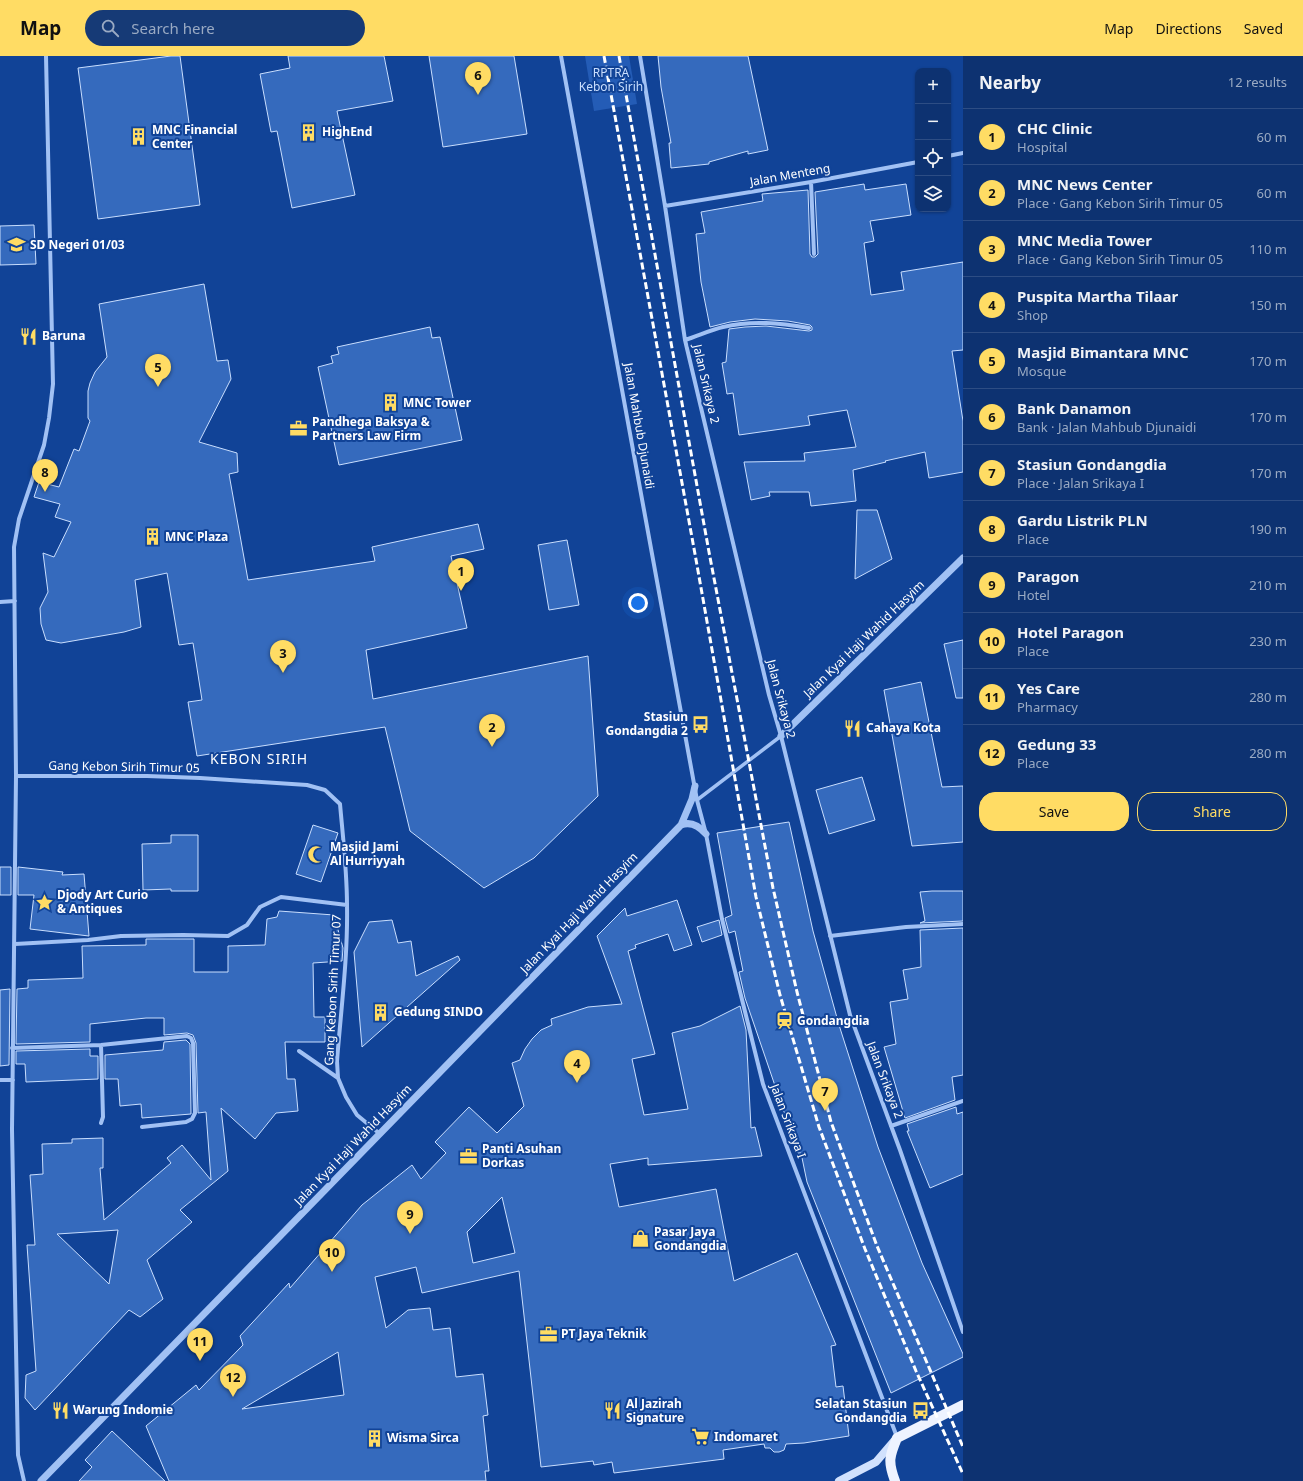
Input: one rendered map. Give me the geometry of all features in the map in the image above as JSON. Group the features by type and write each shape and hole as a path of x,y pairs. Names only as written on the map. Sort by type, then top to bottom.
{"main road":[{"path":"839,1481 876,1462 897,1438 963,1405"},
{"path":"895,1481 891,1470 890,1455 897,1438"}],"street":[{"path":"24,1481 18,1455 12,1138 16,776 14,547 19,519 44,445 53,384 46,56"},
{"name":"Jalan Mahbub Djunaidi","path":"561,56 697,800"},
{"name":"Jalan Srikaya 2","path":"640,56 665,206 685,340 769,695 830,936 850,1015 891,1126 963,1332"},
{"path":"951,155 963,153"},
{"name":"Jalan Menteng","path":"665,206 811,182 915,163"},
{"path":"811,182 814,254"},
{"path":"685,340 722,327 745,323 780,323 808,328"},
{"name":"Jalan Kyai Haji Wahid Hasyim","path":"780,736 963,558"},
{"path":"0,602 15,601"},
{"path":"697,800 780,736"},
{"name":"Gang Kebon Sirih Timur 05","path":"16,776 147,776 200,778 308,785 324,790 340,804 347,905"},
{"name":"Jalan Kyai Haji Wahid Hasyim","path":"42,1481 681,825 689,808 695,786"},
{"name":"Jalan Srikaya I","path":"697,800 706,834 722,919 764,1084 881,1392 897,1438"},
{"path":"681,825 686,823 694,824 702,829 706,834"},
{"path":"15,944 88,940 121,936 228,936 247,925 260,907 281,897 347,905"},
{"name":"Gang Kebon Sirih Timur 07","path":"347,905 346,947 337,1061 338,1078 346,1097 357,1115 380,1134"},
{"path":"830,936 906,927 963,924"},
{"path":"12,1048 102,1045 187,1036 191,1038 193,1044 195,1113 192,1119 186,1122 142,1127"},
{"path":"101,1123 103,1117 102,1045"},
{"path":"299,1050 338,1078"},
{"path":"0,1080 13,1080"},
{"path":"891,1126 963,1101"}],"green space":[{"name":"RPTRA Kebon Sirih","path":"585,56 629,56 637,104 594,111"}],"building":[{"name":"MNC Financial Center","path":"180,56 200,205 98,219 78,68"},
{"name":"HighEnd","path":"288,56 384,56 393,101 337,111 355,195 292,208 277,131 271,132 260,74 290,68"},
{"path":"429,56 514,56 527,134 443,147"},
{"path":"658,56 748,56 768,150 748,154 748,151 709,162 709,164 671,168 669,143 671,143 661,87"},
{"path":"864,184 865,190 906,184 911,215 870,221 874,241 864,243 871,295 904,290 901,272 963,262 963,350 952,351 963,421 963,472 929,478 925,452 853,470 856,501 811,506 809,492 769,492 770,496 751,500 744,462 805,461 804,453 856,447 847,410 808,416 810,425 739,435 733,393 727,394 722,363 726,362 729,329 766,326 809,331 812,330 812,327 810,325 788,321 755,319 730,322 710,327 701,282 696,234 705,233 701,212 763,201 762,194 808,190 810,254 812,257 815,257 818,254 815,192"},
{"name":"SD Negeri 01/03","path":"34,225 36,264 0,265 0,226"},
{"path":"204,284 217,361 228,360 231,379 199,442 237,453 238,472 229,474 248,580 375,561 372,547 478,524 484,549 451,556 467,628 366,650 373,699 588,656 598,796 534,858 484,888 410,831 385,727 197,756 188,702 202,700 193,643 179,645 167,573 135,580 141,627 124,632 61,643 46,640 41,624 40,608 48,592 43,553 54,557 71,522 55,517 60,504 34,497 39,482 59,487 74,449 79,451 90,421 88,418 88,391 90,383 95,372 107,357 99,304"},
{"name":"MNC Tower","path":"430,327 432,338 440,337 462,440 339,465 318,367 333,363 331,356 339,354 337,347"},
{"path":"857,510 877,510 892,559 855,579"},
{"path":"567,540 579,605 549,610 538,545"},
{"path":"963,640 963,698 956,698 944,644"},
{"path":"921,682 942,787 963,786 963,842 912,846 884,690"},
{"path":"862,777 875,820 829,834 816,790"},
{"path":"789,822 813,931 839,1025 878,1147 922,1263 963,1354 963,1357 891,1393 807,1182 801,1153 798,1153 745,998 739,972 743,971 735,931 729,933 725,918 732,915 717,833"},
{"name":"Masjid Jami Al Hurriyyah","path":"313,825 338,833 321,882 296,874"},
{"path":"171,835 198,835 198,891 171,891 171,889 143,890 142,844 171,843"},
{"path":"0,867 11,867 11,895 0,895"},
{"path":"18,867 63,872 62,875 84,874 89,936 30,929 34,895 18,895"},
{"path":"963,891 963,921 920,923 925,921 920,892"},
{"path":"677,900 692,945 674,951 668,934 635,945 636,948 628,951 655,1054 632,1059 644,1115 688,1109 672,1033 700,1026 740,1006 746,1030 751,1128 755,1127 762,1156 648,1165 648,1158 610,1164 619,1207 716,1189 734,1281 797,1253 836,1345 831,1346 836,1387 843,1386 849,1436 804,1443 786,1444 784,1450 779,1452 774,1452 770,1448 765,1448 764,1444 723,1450 724,1459 614,1473 612,1462 594,1465 593,1461 541,1467 519,1271 422,1293 416,1267 375,1277 386,1328 408,1310 430,1308 433,1330 450,1328 456,1377 483,1374 488,1415 483,1416 489,1471 485,1471 486,1481 169,1481 146,1426 196,1385 199,1390 243,1345 240,1336 289,1283 290,1288 362,1205 412,1165 421,1179 446,1153 435,1142 469,1107 497,1133 524,1106 512,1063 520,1060 532,1039 541,1030 552,1025 551,1019 588,1007 622,1004 597,936 625,908 627,916","holes":["502,1197 515,1253 473,1263 467,1232","338,1352 344,1395 242,1409"]},
{"path":"279,911 334,915 343,948 342,961 313,963 314,1017 325,1017 325,1042 285,1042 287,1079 295,1079 298,1111 276,1113 255,1139 221,1108 228,1171 180,1210 192,1222 147,1260 163,1299 140,1317 129,1310 35,1410 25,1398 26,1375 36,1371 27,1245 35,1245 30,1175 43,1174 42,1144 72,1143 72,1139 103,1138 103,1168 100,1168 104,1220 171,1163 167,1158 182,1145 211,1180 206,1112 198,1113 196,1043 193,1035 187,1033 164,1035 164,1018 146,1018 90,1024 90,1042 16,1044 17,989 28,988 28,980 83,978 82,946 146,945 146,939 194,939 194,972 228,972 228,946 265,945 267,919 277,917","holes":["118,1230 109,1284 57,1234"]},
{"name":"Gedung SINDO","path":"392,920 398,943 411,941 416,976 458,956 460,960 362,1047 354,952 369,922"},
{"path":"719,920 722,935 702,942 697,927"},
{"path":"963,928 963,1075 952,1077 955,1100 905,1118 884,1047 896,1044 890,1002 908,999 903,970 921,967 920,930"},
{"path":"10,989 9,1065 0,1066 0,990"},
{"path":"186,1040 190,1044 191,1114 142,1118 141,1104 120,1106 118,1079 105,1079 105,1055 163,1050 164,1042"},
{"path":"90,1049 90,1056 98,1056 98,1079 26,1082 25,1064 16,1064 16,1051"},
{"path":"956,1107 957,1114 963,1112 963,1174 930,1188 907,1131 909,1131 907,1124"},
{"path":"112,1431 165,1481 79,1481 92,1467 85,1460"}],"railway":[{"path":"604,56 756,897 780,995 819,1127 865,1249 916,1371 963,1474"},
{"path":"619,56 709,552 773,888 797,992 831,1122 877,1246 963,1447"}],"place":[{"name":"Bank Danamon","path":"478,95"},
{"name":"HighEnd","path":"309,132"},
{"name":"MNC Financial Center","path":"139,137"},
{"name":"SD Negeri 01/03","path":"17,245"},
{"name":"Baruna","path":"29,336"},
{"name":"Masjid Bimantara MNC","path":"158,387"},
{"name":"MNC Tower","path":"390,403"},
{"name":"Pandhega Baksya & Partners Law Firm","path":"299,429"},
{"name":"Gardu Listrik PLN","path":"45,492"},
{"name":"MNC Plaza","path":"152,537"},
{"name":"CHC Clinic","path":"461,591"},
{"name":"MNC Media Tower","path":"283,673"},
{"name":"Stasiun Gondangdia 2","path":"701,724"},
{"name":"Cahaya Kota","path":"853,728"},
{"name":"MNC News Center","path":"492,747"},
{"name":"Masjid Jami Al Hurriyyah","path":"317,854"},
{"name":"Djody Art Curio & Antiques","path":"44,902"},
{"name":"Gedung SINDO","path":"381,1012"},
{"name":"Gondangdia","path":"784,1021"},
{"name":"Puspita Martha Tilaar","path":"577,1083"},
{"name":"Stasiun Gondangdia","path":"825,1111"},
{"name":"Panti Asuhan Dorkas","path":"469,1156"},
{"name":"Paragon","path":"410,1234"},
{"name":"Pasar Jaya Gondangdia","path":"641,1239"},
{"name":"Hotel Paragon","path":"332,1272"},
{"name":"PT Jaya Teknik","path":"548,1334"},
{"name":"Yes Care","path":"200,1361"},
{"name":"Gedung 33","path":"233,1397"},
{"name":"Warung Indomie","path":"60,1410"},
{"name":"Al Jazirah Signature","path":"613,1411"},
{"name":"Selatan Stasiun Gondangdia","path":"920,1411"},
{"name":"Indomaret","path":"701,1437"},
{"name":"Wisma Sirca","path":"374,1438"}],"district":[{"name":"KEBON SIRIH","path":"259,759"}]}
